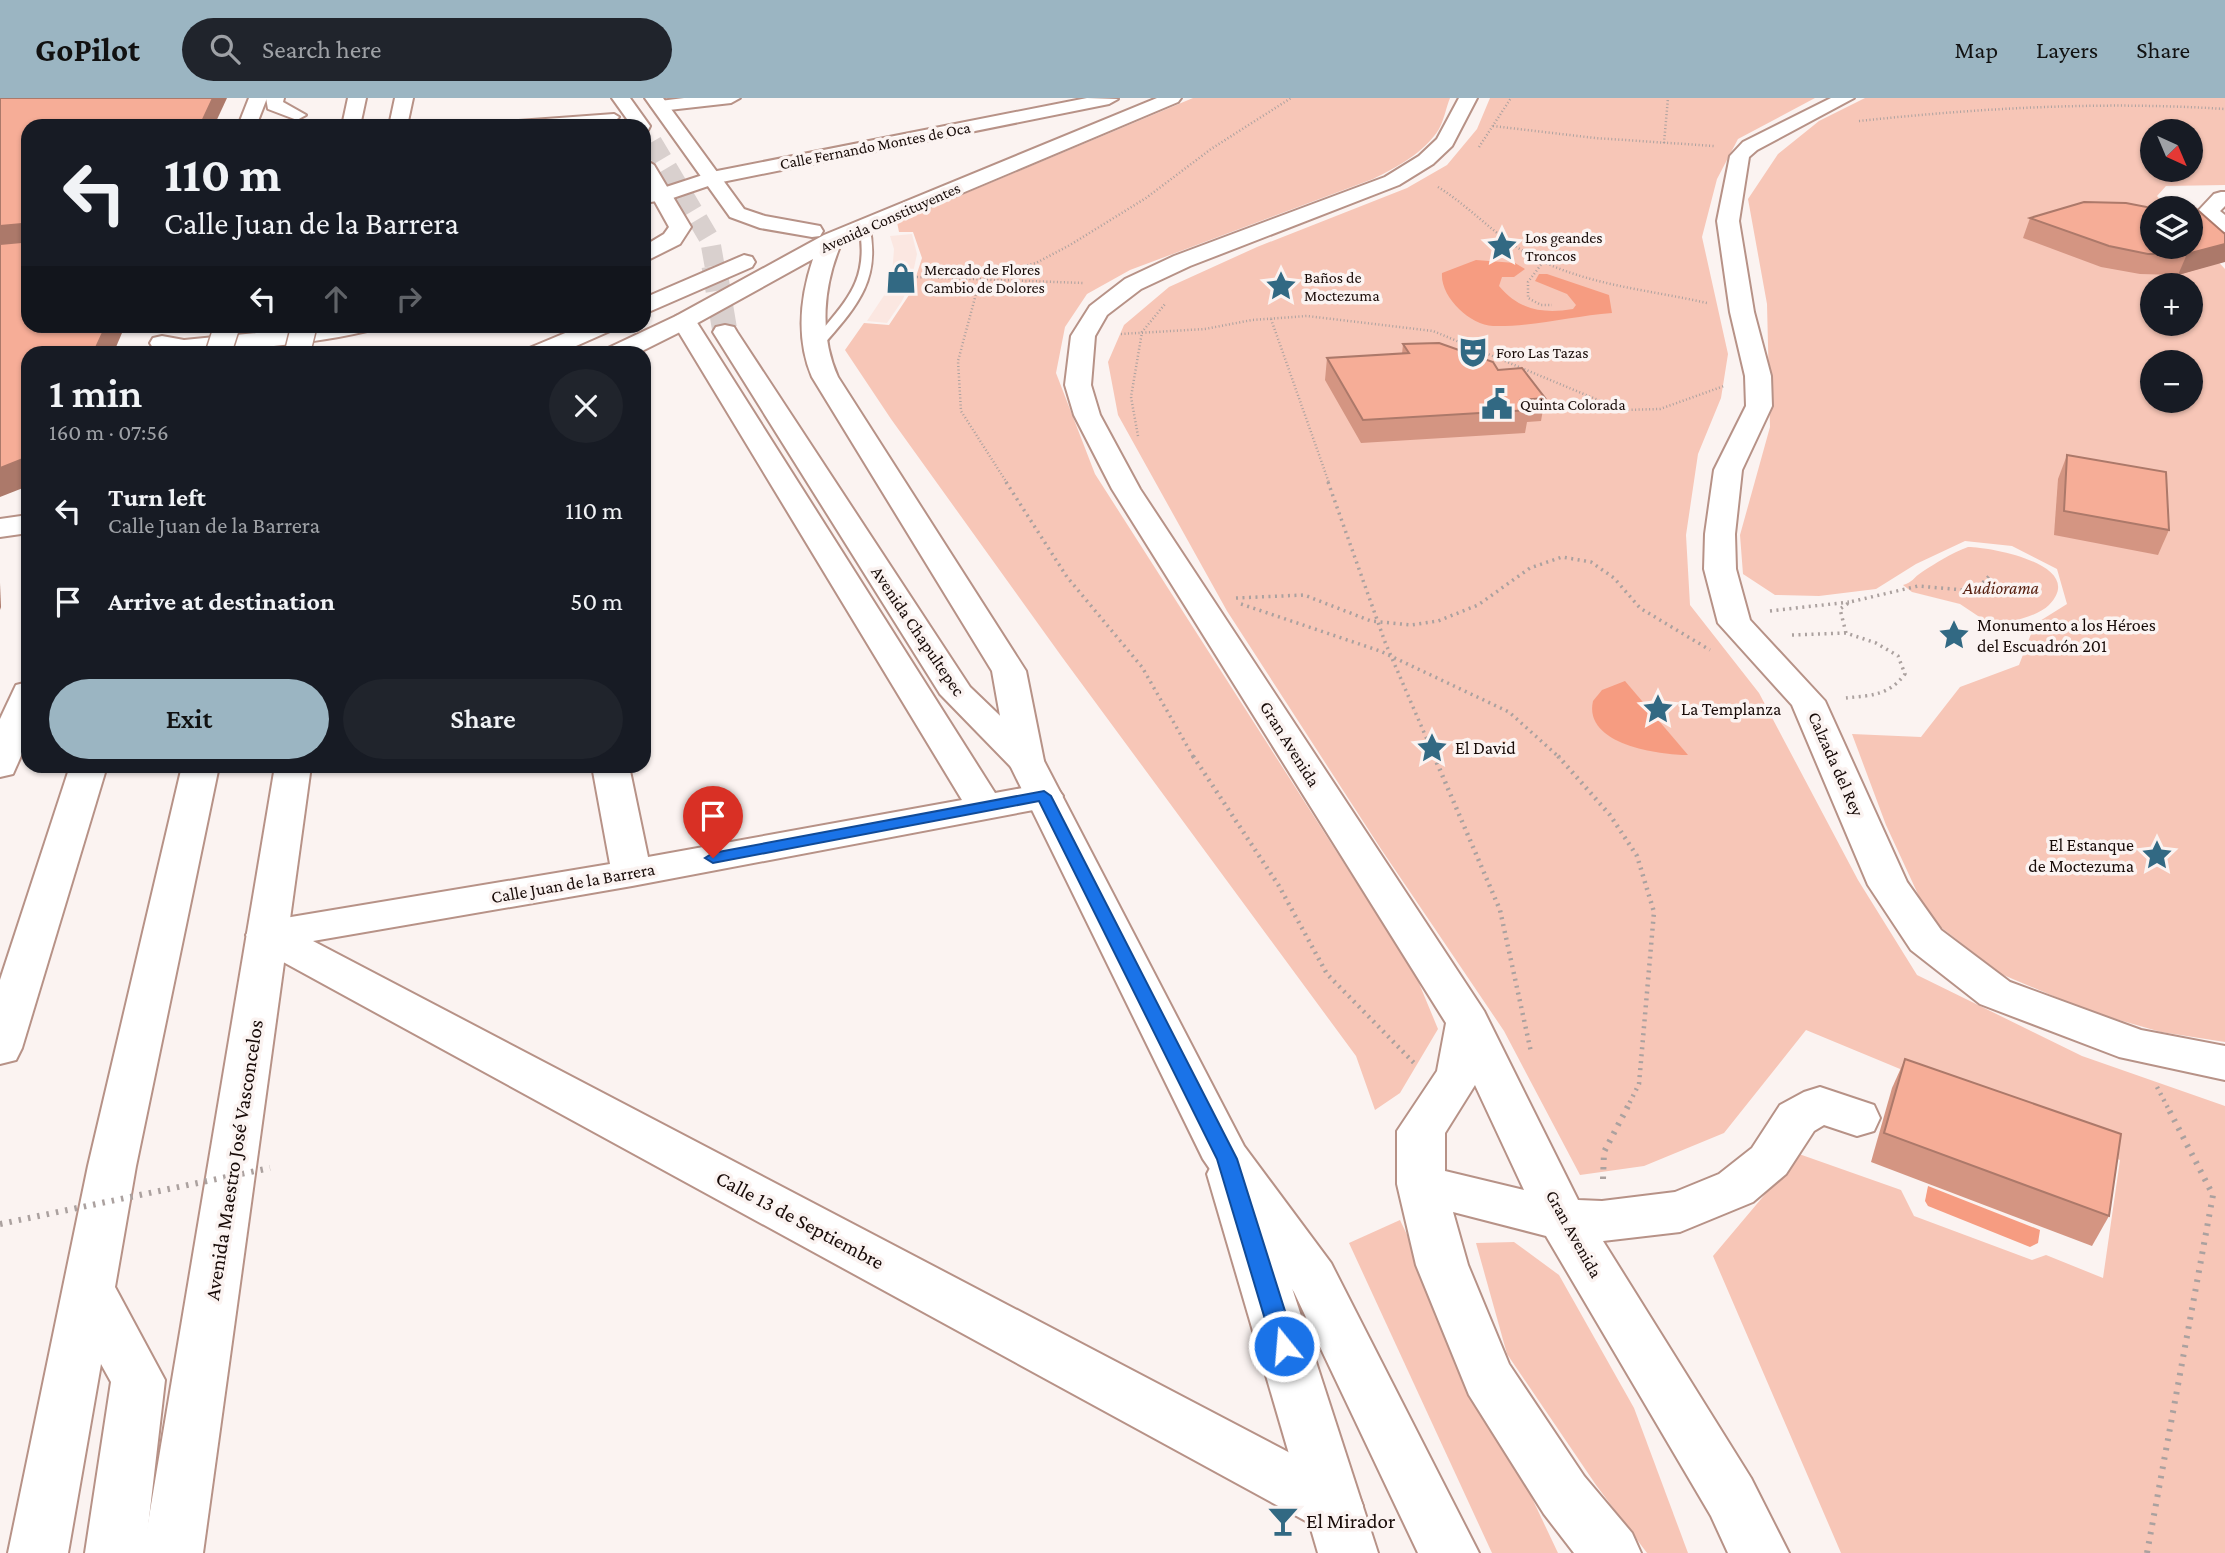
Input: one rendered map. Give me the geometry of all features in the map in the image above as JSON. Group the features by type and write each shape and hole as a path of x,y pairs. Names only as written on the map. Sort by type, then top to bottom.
{"main road":[{"path":"250,119 258,98"},
{"path":"275,98 274,105 297,113"},
{"path":"352,119 357,98"},
{"path":"400,119 404,98"},
{"path":"601,98 614,119"},
{"path":"621,98 636,119"},
{"path":"657,102 731,98"},
{"name":"Avenida Constituyentes","path":"632,346 684,321 822,235 864,225 1172,98"},
{"path":"1748,635 1720,569 1720,534 1728,470 1759,406 1758,376 1742,312 1728,221 1740,156 1750,146 1845,98"},
{"name":"Avenida Constituyentes","path":"651,304 822,235 1116,100"},
{"name":"Calle Fernando Montes de Oca","path":"653,196 711,176 1116,100"},
{"path":"657,102 737,212 760,222 822,235 826,251 819,284 814,348 824,377 1009,671 1035,778"},
{"name":"Gran Avenida","path":"1462,110 1445,142 1426,160 1392,181 1182,261 1133,284 1098,310 1083,336 1078,385 1087,415 1126,489 1468,1021 1583,1221 1759,1553"},
{"path":"651,164 711,176"},
{"path":"651,251 672,239 680,227 653,196"},
{"path":"2225,198 2221,198 2208,211 2225,226"},
{"name":"Avenida Chapultepec","path":"684,321 985,807"},
{"name":"Avenida Chapultepec","path":"725,332 957,694 1035,778 1227,1159 1341,1529"},
{"path":"194,346 329,333"},
{"path":"555,346 585,333"},
{"path":"163,341 180,346"},
{"path":"0,528 21,525"},
{"name":"Calzada del Rey","path":"1748,635 1808,701 1888,885 1926,940 1995,993 2135,1045 2225,1063"},
{"path":"0,765 21,710"},
{"path":"0,1048 87,773"},
{"path":"38,1553 111,1166 199,773"},
{"name":"Avenida Maestro José Vasconcelos","path":"173,1553 292,773"},
{"path":"611,773 632,873"},
{"name":"Calle Juan de la Barrera","path":"267,935 632,873 985,807 1035,778"},
{"name":"Calle 13 de Septiembre","path":"267,935 1341,1529"},
{"path":"1468,1021 1459,1074 1421,1131 1421,1184 1442,1265 1488,1378 1564,1495 1611,1553"},
{"path":"1421,1184 1583,1221 1679,1212 1737,1188 1769,1161 1797,1118 1820,1105 1857,1118"},
{"path":"1227,1159 1313,1278 1449,1553"},
{"path":"89,1290 138,1380 116,1553"}],"lane":[{"path":"814,348 855,300 867,275 868,238 864,225"}],"path":[{"path":"1474,154 1511,98"},
{"path":"1664,143 1668,98"},
{"path":"1850,122 2001,106 2134,103 2225,109"},
{"path":"1462,110 1494,126 1595,138 1750,146"},
{"path":"1443,180 1434,184 1460,199 1497,235 1543,262 1598,283 1742,312"},
{"path":"1543,262 1530,276 1525,287 1528,298 1541,305 1552,304"},
{"path":"867,275 1133,284"},
{"path":"1138,436 1131,397 1142,332 1162,306 1172,299"},
{"path":"1083,336 1205,329 1307,316 1433,331 1622,410 1660,409 1758,376"},
{"path":"1271,319 1391,657 1500,910 1532,1056"},
{"path":"1583,1221 1604,1152 1639,1084 1654,912 1637,856 1610,815 1567,764 1509,712 1391,657 1295,620 1224,598 1304,595 1378,622 1410,625 1438,621 1478,605 1530,568 1562,557 1591,562 1614,578 1640,608 1717,654 1748,635 1850,602 1918,586 1975,591 1992,574"},
{"path":"1846,633 1840,609 1850,602"},
{"path":"1748,635 1846,633 1876,643 1898,656 1905,674 1894,688 1867,696 1808,701"},
{"path":"2135,1045 2213,1195 2147,1553"},
{"path":"0,1224 270,1168"}],"shaded area":[{"name":"Mercado de Flores Cambio de Dolores","path":"912,234 917,254 911,282 902,301 887,323 867,321 885,294 892,275 894,249 890,236"},
{"path":"1476,260 1515,263 1525,269 1514,277 1502,277 1499,286 1523,305 1552,311 1573,309 1576,305 1567,294 1535,281 1539,274 1547,274 1609,295 1612,313 1523,325 1493,326 1475,321 1451,300 1442,273"},
{"path":"1625,681 1688,755 1643,750 1611,737 1600,728 1593,716 1593,701 1602,690"},
{"path":"1928,1186 2040,1230 2038,1243 2030,1247 1928,1206 1925,1201"}],"green space":[{"path":"1193,98 1450,98 1441,125 1433,138 1391,170 1130,270 1087,294 1065,327 1056,373 1095,474 1416,976 1438,1029 1400,1093 1375,1110 1356,1056 1062,657 891,419 845,350 864,323 889,325 911,292 922,258 913,232 899,232 897,222"},
{"path":"1490,98 1815,98 1738,139 1717,179 1702,237 1728,354 1721,398 1698,454 1686,535 1690,605 1759,693 1858,880 1917,975 2082,1056 2225,1106 2225,1553 1841,1553 1713,1256 1799,1154 1901,1190 1914,1216 2032,1260 2046,1255 2103,1278 2120,1160 1806,1030 1724,1133 1644,1166 1580,1175 1504,1031 1381,849 1227,611 1118,415 1108,362 1124,325 1169,287 1257,247 1407,188 1447,165 1477,129"},
{"path":"1865,98 2225,98 2225,185 2166,186 2157,196 2140,196 2140,259 2203,259 2203,246 2225,269 2225,1042 2161,1032 2091,1012 2001,974 1929,918 1886,825 1852,734 1921,737 1960,687 2019,665 2035,624 2067,604 2057,569 2012,546 1965,541 1916,564 1876,589 1819,596 1775,595 1743,574 1740,535 1770,427 1767,304 1748,199 1778,154 1819,121"},
{"name":"Audiorama","path":"1968,547 1996,550 2032,561 2047,569 2056,579 2058,591 2049,605 2037,613 1993,626 1960,604 1912,592 1903,585 1944,558"},
{"path":"1400,1220 1558,1553 1492,1553 1349,1243"},
{"path":"1514,1242 1559,1275 1634,1408 1688,1553 1647,1553 1596,1485 1507,1354 1476,1243"}],"building":[{"path":"0,98 213,98 203,119 21,119 21,224 0,226"},
{"path":"2084,202 2140,206 2140,252 2109,246 2030,218"},
{"path":"2203,215 2225,234 2225,244 2203,250"},
{"path":"21,242 21,333 103,333 97,346 21,346 21,460 0,468 0,244"},
{"path":"1439,343 1493,362 1498,370 1522,368 1545,398 1521,400 1529,410 1363,420 1327,358 1409,353 1403,344"},
{"path":"2067,455 2166,472 2169,530 2064,511"},
{"path":"1905,1059 2121,1134 2109,1216 1884,1133"}],"tunnel":[{"path":"652,142 710,240 715,268"},
{"path":"714,266 725,332"}],"place":[{"name":"Los geandes Troncos","path":"1502,246"},
{"name":"Mercado de Flores Cambio de Dolores","path":"901,278"},
{"name":"Baños de Moctezuma","path":"1281,286"},
{"name":"Foro Las Tazas","path":"1473,352"},
{"name":"Quinta Colorada","path":"1497,404"},
{"name":"Monumento a los Héroes del Escuadrón 201","path":"1954,635"},
{"name":"La Templanza","path":"1658,709"},
{"name":"El David","path":"1432,748"},
{"name":"El Estanque de Moctezuma","path":"2157,855"},
{"name":"El Mirador","path":"1283,1521"}],"route":[{"path":"713,858 1044,796 1227,1159 1284,1346"}]}
